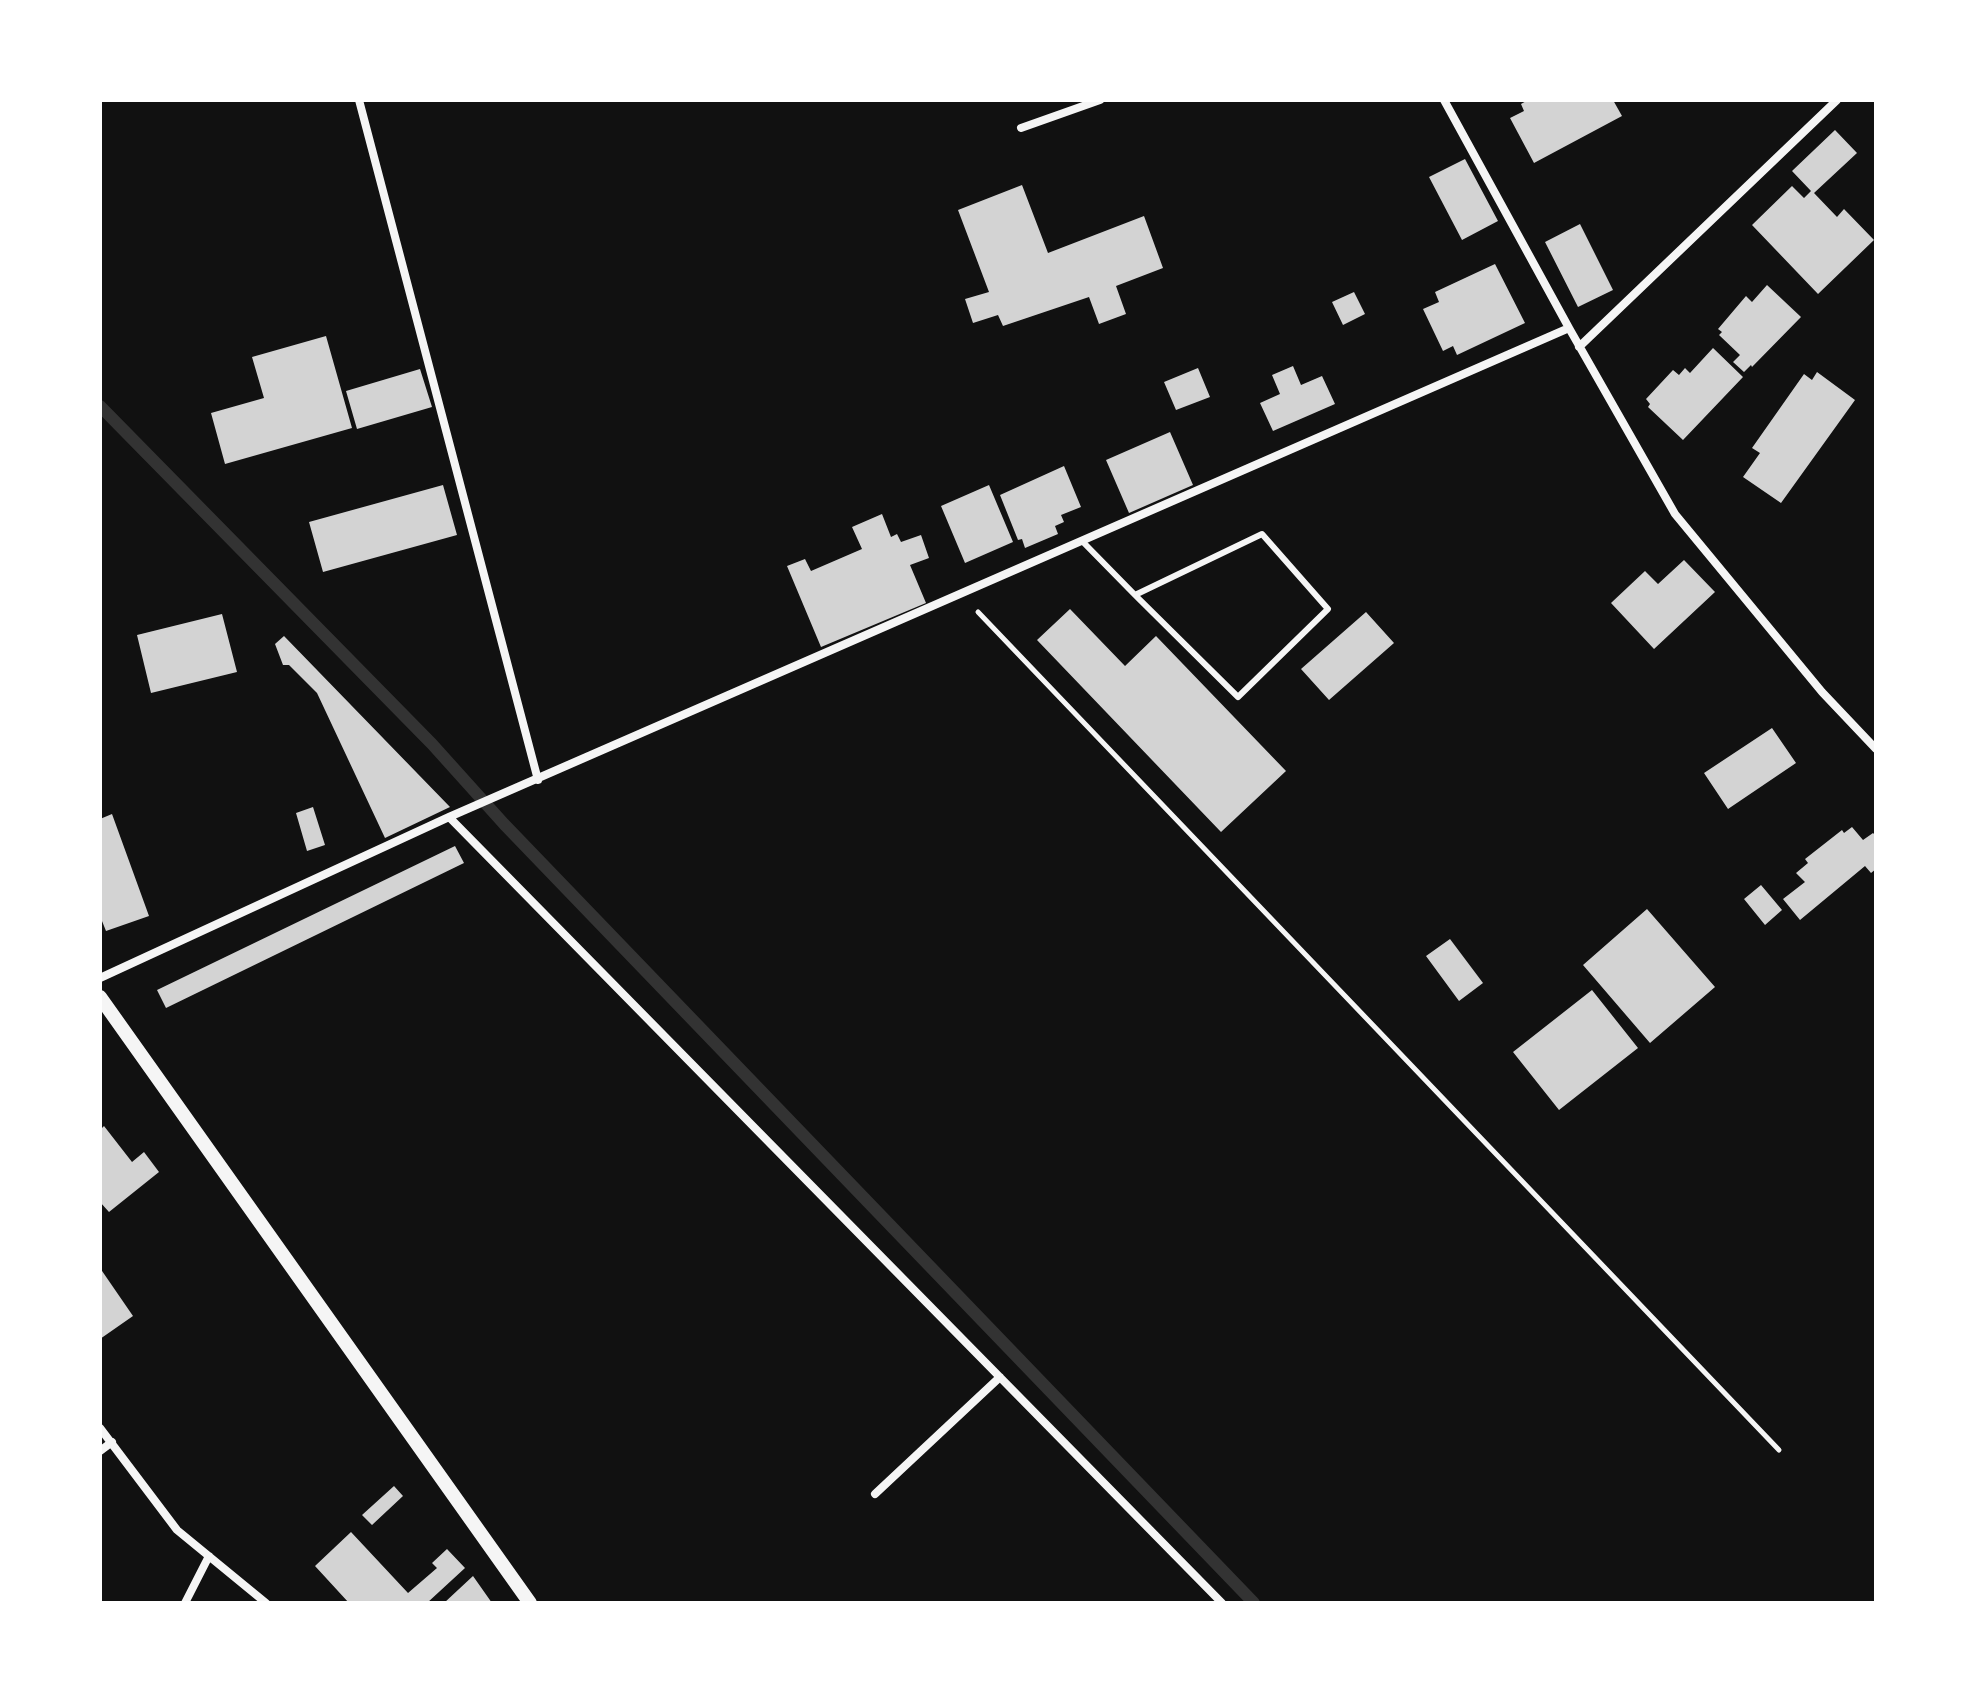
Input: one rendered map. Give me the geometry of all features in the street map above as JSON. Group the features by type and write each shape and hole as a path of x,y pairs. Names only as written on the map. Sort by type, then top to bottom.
{"street":[{"path":"359,100 538,780"},
{"path":"1021,128 1100,100"},
{"path":"1444,100 1579,347 1675,514 1822,692 1876,749"},
{"path":"1579,347 1837,100"},
{"path":"100,978 449,817 1569,328"},
{"path":"449,817 1222,1603"},
{"path":"100,997 530,1603"},
{"path":"875,1494 1000,1377"},
{"path":"100,1428 177,1530 266,1603"},
{"path":"100,1451 112,1442"},
{"path":"185,1603 209,1556"}],"lane":[{"path":"1082,541 1135,595 1238,697 1328,609 1262,534 1135,595"}],"path":[{"path":"961,594 1779,1450"}],"building":[{"path":"1528,100 1613,100 1622,116 1534,163 1510,118 1524,111 1521,104"},
{"path":"1835,130 1857,153 1814,193 1837,217 1844,209 1874,240 1818,294 1752,225 1792,186 1804,198 1811,191 1792,171"},
{"path":"1465,159 1498,221 1462,240 1429,177"},
{"path":"1022,185 1048,253 1144,216 1163,268 1116,286 1126,314 1099,324 1089,297 1003,326 998,315 973,323 965,299 989,292 958,210"},
{"path":"1580,224 1613,290 1578,307 1545,242"},
{"path":"1495,264 1525,323 1457,355 1453,346 1443,351 1423,309 1439,302 1435,292"},
{"path":"1767,285 1801,317 1744,372 1733,362 1740,355 1719,335 1722,332 1718,329 1746,296 1752,302"},
{"path":"1354,292 1365,314 1343,325 1332,302"},
{"path":"326,336 352,428 225,464 211,413 264,398 252,357"},
{"path":"1713,348 1743,377 1683,440 1648,407 1650,404 1646,399 1673,370 1679,375 1685,368 1690,373"},
{"path":"1293,366 1301,385 1322,376 1335,404 1273,431 1260,403 1280,394 1272,375"},
{"path":"1198,368 1210,397 1176,410 1164,382"},
{"path":"420,369 432,407 357,429 346,391"},
{"path":"1817,372 1855,400 1781,503 1743,477 1760,453 1752,448 1804,374 1812,380"},
{"path":"1170,432 1193,485 1129,513 1106,460"},
{"path":"1064,466 1081,507 1061,515 1064,522 1055,526 1058,534 1025,548 1022,539 1018,540 1000,495"},
{"path":"443,485 457,535 323,572 309,522"},
{"path":"989,485 1013,542 965,563 941,506"},
{"path":"882,514 891,537 897,534 901,542 921,535 929,558 910,565 926,603 821,647 787,566 805,559 811,571 862,549 852,527"},
{"path":"1684,560 1715,592 1654,649 1611,603 1645,571 1658,584"},
{"path":"1070,609 1125,666 1156,636 1286,771 1221,832 1037,640"},
{"path":"1366,612 1394,643 1329,700 1301,669"},
{"path":"222,614 237,672 151,693 137,635"},
{"path":"284,636 450,807 385,838 317,693 289,665 283,665 275,644"},
{"path":"1772,728 1796,763 1728,809 1704,773"},
{"path":"313,807 325,845 307,851 296,813"},
{"path":"112,814 149,916 106,931 100,916 100,819"},
{"path":"1852,827 1863,840 1873,833 1876,836 1876,869 1871,873 1865,866 1800,920 1783,899 1805,882 1796,873 1808,863 1805,859 1842,830 1844,833"},
{"path":"455,846 464,863 166,1008 157,990"},
{"path":"1761,885 1782,910 1765,925 1744,899"},
{"path":"1647,909 1715,987 1650,1043 1583,965"},
{"path":"1450,939 1483,983 1459,1001 1426,956"},
{"path":"1592,990 1638,1048 1559,1110 1513,1052"},
{"path":"104,1126 132,1162 144,1152 159,1172 109,1212 100,1202 100,1130"},
{"path":"100,1268 133,1316 100,1339"},
{"path":"394,1486 403,1496 372,1525 362,1515"},
{"path":"351,1532 408,1593 437,1568 432,1563 447,1549 465,1568 427,1603 349,1603 315,1566"},
{"path":"473,1576 492,1603 444,1603"}],"waterway":[{"path":"100,406 432,744 504,824 1254,1603"}]}
